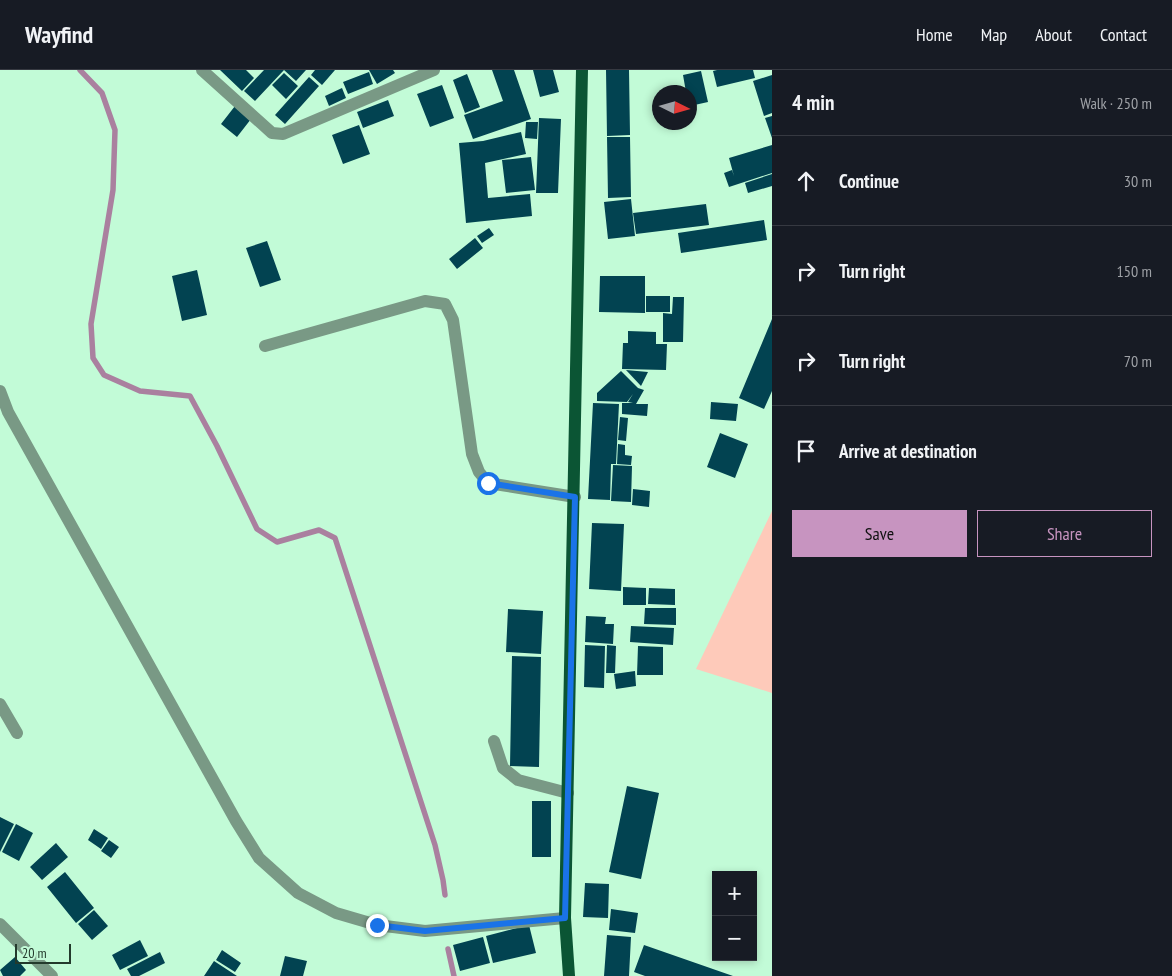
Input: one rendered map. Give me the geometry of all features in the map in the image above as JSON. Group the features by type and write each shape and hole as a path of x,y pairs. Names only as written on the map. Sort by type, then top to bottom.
{"main road":[{"path":"569,976 565,918 575,497 582,70"}],"street":[{"path":"202,70 276,134 283,134 412,74 434,70"},
{"path":"265,346 424,301 444,304 453,320 472,454 479,472 488,483 575,497"},
{"path":"0,391 4,415 259,858 298,893 336,913 377,925 425,931 565,918"},
{"path":"0,704 17,733"},
{"path":"494,741 503,768 518,780 568,794"},
{"path":"0,924 52,976"}],"shaded area":[{"path":"772,511 772,693 696,669"}],"building":[{"path":"220,70 246,70 254,78 242,91"},
{"path":"264,70 284,70 255,101 244,91"},
{"path":"284,70 306,70 296,81"},
{"path":"315,70 335,70 322,85 311,75"},
{"path":"369,70 393,70 395,73 377,84"},
{"path":"492,70 514,70 531,119 473,139 464,115 503,101"},
{"path":"533,70 553,70 559,92 540,97"},
{"path":"606,70 629,70 630,135 607,136"},
{"path":"753,70 755,78 717,87 713,71"},
{"path":"701,71 708,102 697,104 697,85 685,85 683,75"},
{"path":"369,72 373,84 348,94 343,82"},
{"path":"284,73 298,86 286,99 272,85"},
{"path":"467,74 480,107 465,113 453,80"},
{"path":"772,75 772,113 764,116 753,81"},
{"path":"309,77 319,86 285,124 275,115"},
{"path":"442,85 454,118 430,127 417,94"},
{"path":"342,88 346,98 329,106 325,96"},
{"path":"388,100 394,116 363,128 357,112"},
{"path":"235,106 251,119 237,137 221,124"},
{"path":"772,116 772,138 765,118"},
{"path":"539,118 561,119 558,193 536,193"},
{"path":"526,122 538,122 537,139 525,138"},
{"path":"359,125 370,154 343,164 332,135"},
{"path":"521,132 526,154 485,163 488,198 530,194 532,216 466,223 459,143 483,141"},
{"path":"607,137 630,137 631,197 608,198"},
{"path":"772,145 772,173 729,187 724,173 732,170 734,176 729,158"},
{"path":"531,157 535,190 506,193 502,160"},
{"path":"772,174 772,186 748,193 745,183"},
{"path":"631,199 635,236 608,239 604,202"},
{"path":"706,204 709,225 636,234 633,213"},
{"path":"764,220 767,240 681,253 678,233"},
{"path":"489,228 494,235 482,243 477,236"},
{"path":"475,238 483,248 457,269 449,259"},
{"path":"267,241 281,280 260,287 246,248"},
{"path":"197,270 207,315 182,321 172,276"},
{"path":"600,276 645,276 645,313 599,312"},
{"path":"646,296 670,296 670,312 646,312"},
{"path":"673,297 684,297 683,342 663,342 663,313 672,314"},
{"path":"772,319 772,391 764,409 739,398"},
{"path":"628,331 656,332 656,344 667,344 666,370 622,369 623,343 628,343"},
{"path":"626,370 648,372 641,386"},
{"path":"621,371 638,388 644,390 636,404 648,404 647,416 622,414 622,403 633,403 628,402 633,394 627,402 597,401 597,393"},
{"path":"711,402 738,404 736,421 710,419"},
{"path":"593,403 619,404 616,464 611,464 610,500 588,499"},
{"path":"620,417 628,418 626,441 618,440"},
{"path":"720,433 748,444 735,478 707,467"},
{"path":"618,444 625,445 625,455 632,456 631,465 617,464"},
{"path":"613,465 632,466 631,502 611,501"},
{"path":"633,489 650,491 649,507 632,505"},
{"path":"592,523 624,524 621,591 589,589"},
{"path":"623,587 646,588 646,605 623,605"},
{"path":"649,588 675,589 675,605 648,604"},
{"path":"645,608 676,608 676,625 644,624"},
{"path":"508,609 543,611 541,654 506,652"},
{"path":"586,616 606,617 605,624 614,624 613,644 585,642"},
{"path":"631,626 674,628 673,645 630,642"},
{"path":"585,645 605,646 604,688 584,687"},
{"path":"607,645 616,646 615,673 606,673"},
{"path":"638,646 663,647 663,675 637,675"},
{"path":"512,656 541,657 539,767 510,766"},
{"path":"635,671 636,686 616,689 614,674"},
{"path":"627,786 659,793 641,879 609,872"},
{"path":"532,801 551,801 551,857 532,857"},
{"path":"0,817 14,824 0,852"},
{"path":"16,824 33,833 19,861 2,852"},
{"path":"94,829 108,838 101,849 88,840"},
{"path":"109,840 119,847 111,858 101,851"},
{"path":"56,843 68,857 42,880 30,867"},
{"path":"65,872 94,908 76,923 47,887"},
{"path":"585,883 609,884 608,918 583,917"},
{"path":"611,909 638,913 635,933 609,930"},
{"path":"94,910 108,926 92,940 78,924"},
{"path":"529,925 536,953 493,963 486,936"},
{"path":"607,935 631,937 629,976 604,976"},
{"path":"483,937 490,963 460,971 453,945"},
{"path":"140,940 148,956 120,970 112,955"},
{"path":"644,945 733,976 645,976 634,972"},
{"path":"222,950 241,963 235,972 216,960"},
{"path":"160,952 165,963 139,976 131,976 127,969"},
{"path":"285,956 307,961 303,976 280,976"},
{"path":"15,957 26,970 20,976 3,976 0,970"},
{"path":"214,961 237,976 204,976"}],"waterway":[{"path":"80,70 102,93 115,130 113,190 91,324 93,358 104,375 140,391 190,396 217,446 257,529 277,542 319,530 335,538 435,845 445,895"},
{"path":"448,949 454,976"}],"route":[{"path":"377,925 425,931 565,918 575,497 488,483"}]}
